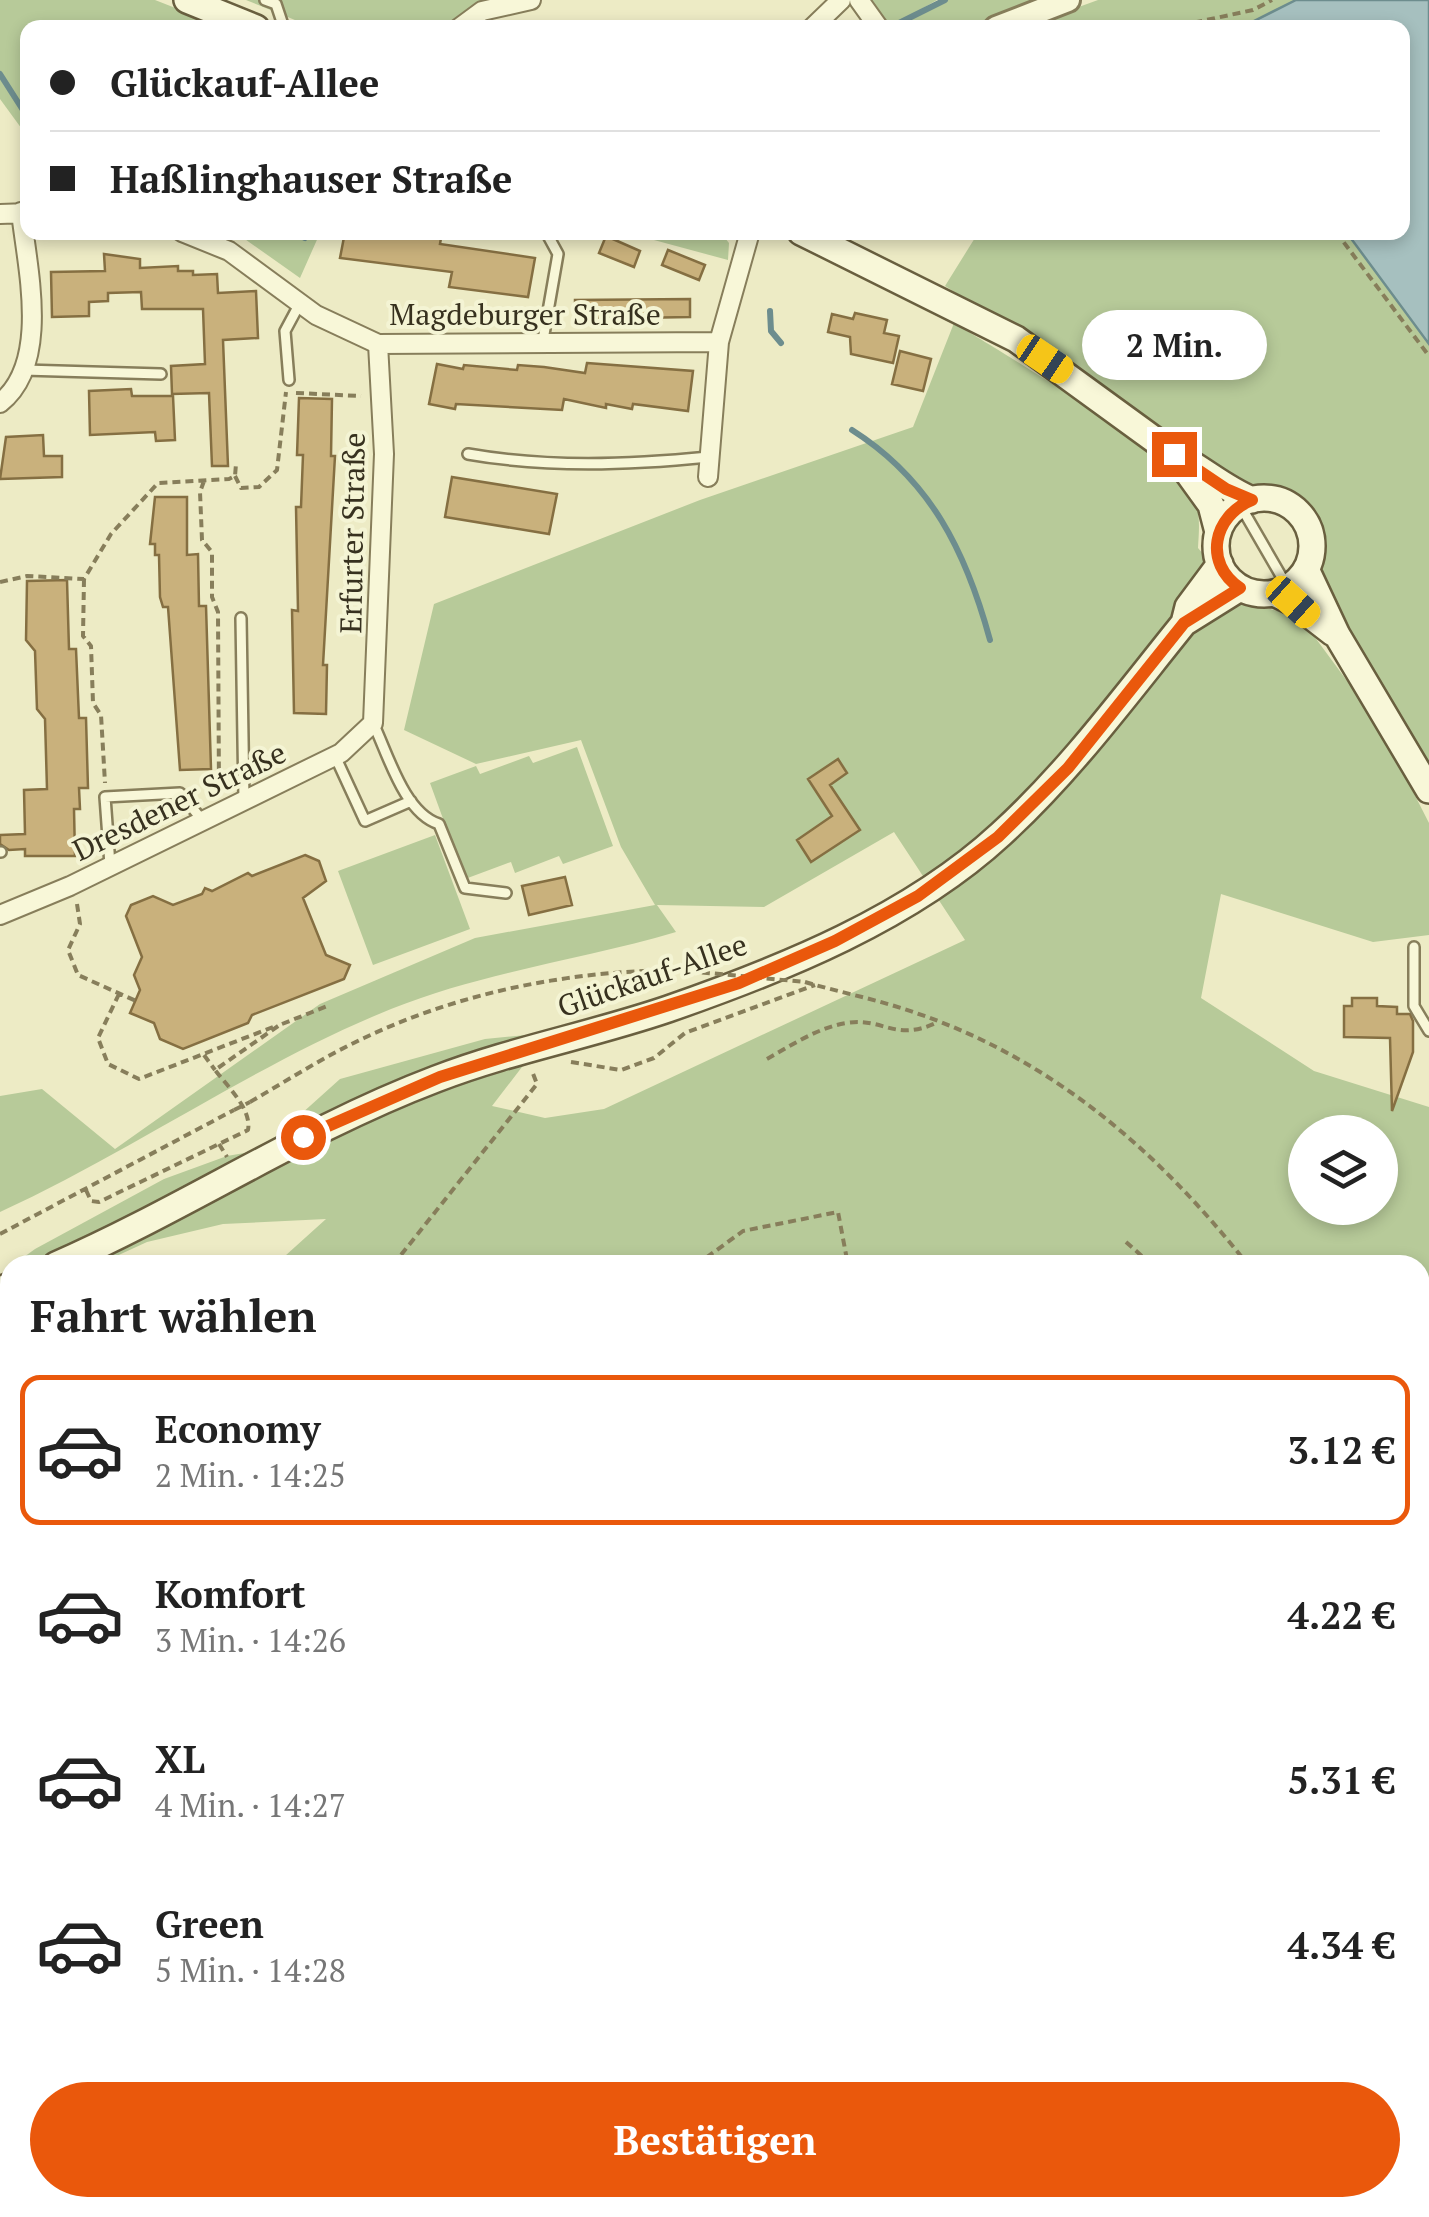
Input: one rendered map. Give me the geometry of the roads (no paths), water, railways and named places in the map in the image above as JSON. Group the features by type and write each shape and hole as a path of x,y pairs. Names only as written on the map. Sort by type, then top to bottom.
{"main road":[{"path":"187,0 236,20"},
{"path":"817,240 1016,339 1246,502 1274,499 1302,516 1312,548 1289,583"},
{"path":"1174,454 1211,506 1220,564 1240,588 1289,583"},
{"path":"1218,532 1246,502"},
{"name":"Glückauf-Allee","path":"1184,623 1188,607 1220,564"},
{"path":"1289,583 1337,635 1429,790"},
{"path":"1289,583 1337,635"},
{"name":"Glückauf-Allee","path":"75,1255 337,1119 440,1077 739,983 835,941 918,896 998,837 1068,768 1184,623 1240,588"}],"street":[{"path":"469,20 482,10 531,0"},
{"path":"820,20 841,0"},
{"path":"1017,20 1068,0"},
{"path":"0,403 24,370 29,285 26,240"},
{"name":"Magdeburger Straße","path":"202,240 229,251 300,303 378,344 543,340 719,342"},
{"path":"708,477 719,342 748,240"},
{"name":"Erfurter Straße","path":"374,723 384,454 378,344"},
{"name":"Dresdener Straße","path":"0,915 70,886 336,756 374,723"}],"lane":[{"path":"265,0 276,4 281,20"},
{"path":"543,340 558,254 550,240"},
{"path":"289,380 285,331 300,303"},
{"path":"24,370 160,374"},
{"path":"468,454 519,463 572,465 710,456"},
{"path":"1246,502 1289,583"},
{"path":"241,618 244,800"},
{"path":"374,723 411,801 426,820 439,824 465,888 506,893"},
{"path":"336,756 365,821 411,801"},
{"path":"110,865 106,797 180,793 211,817"},
{"path":"1414,946 1414,1006 1429,1031"}],"water":[{"path":"1296,0 1429,0 1429,344 1352,240 1410,240 1410,20 1256,20"}],"waterway":[{"path":"905,20 945,0"},
{"path":"0,74 20,105"},
{"path":"770,311 771,331 781,343"},
{"path":"852,430 904,472 942,521 969,577 990,640"}]}
